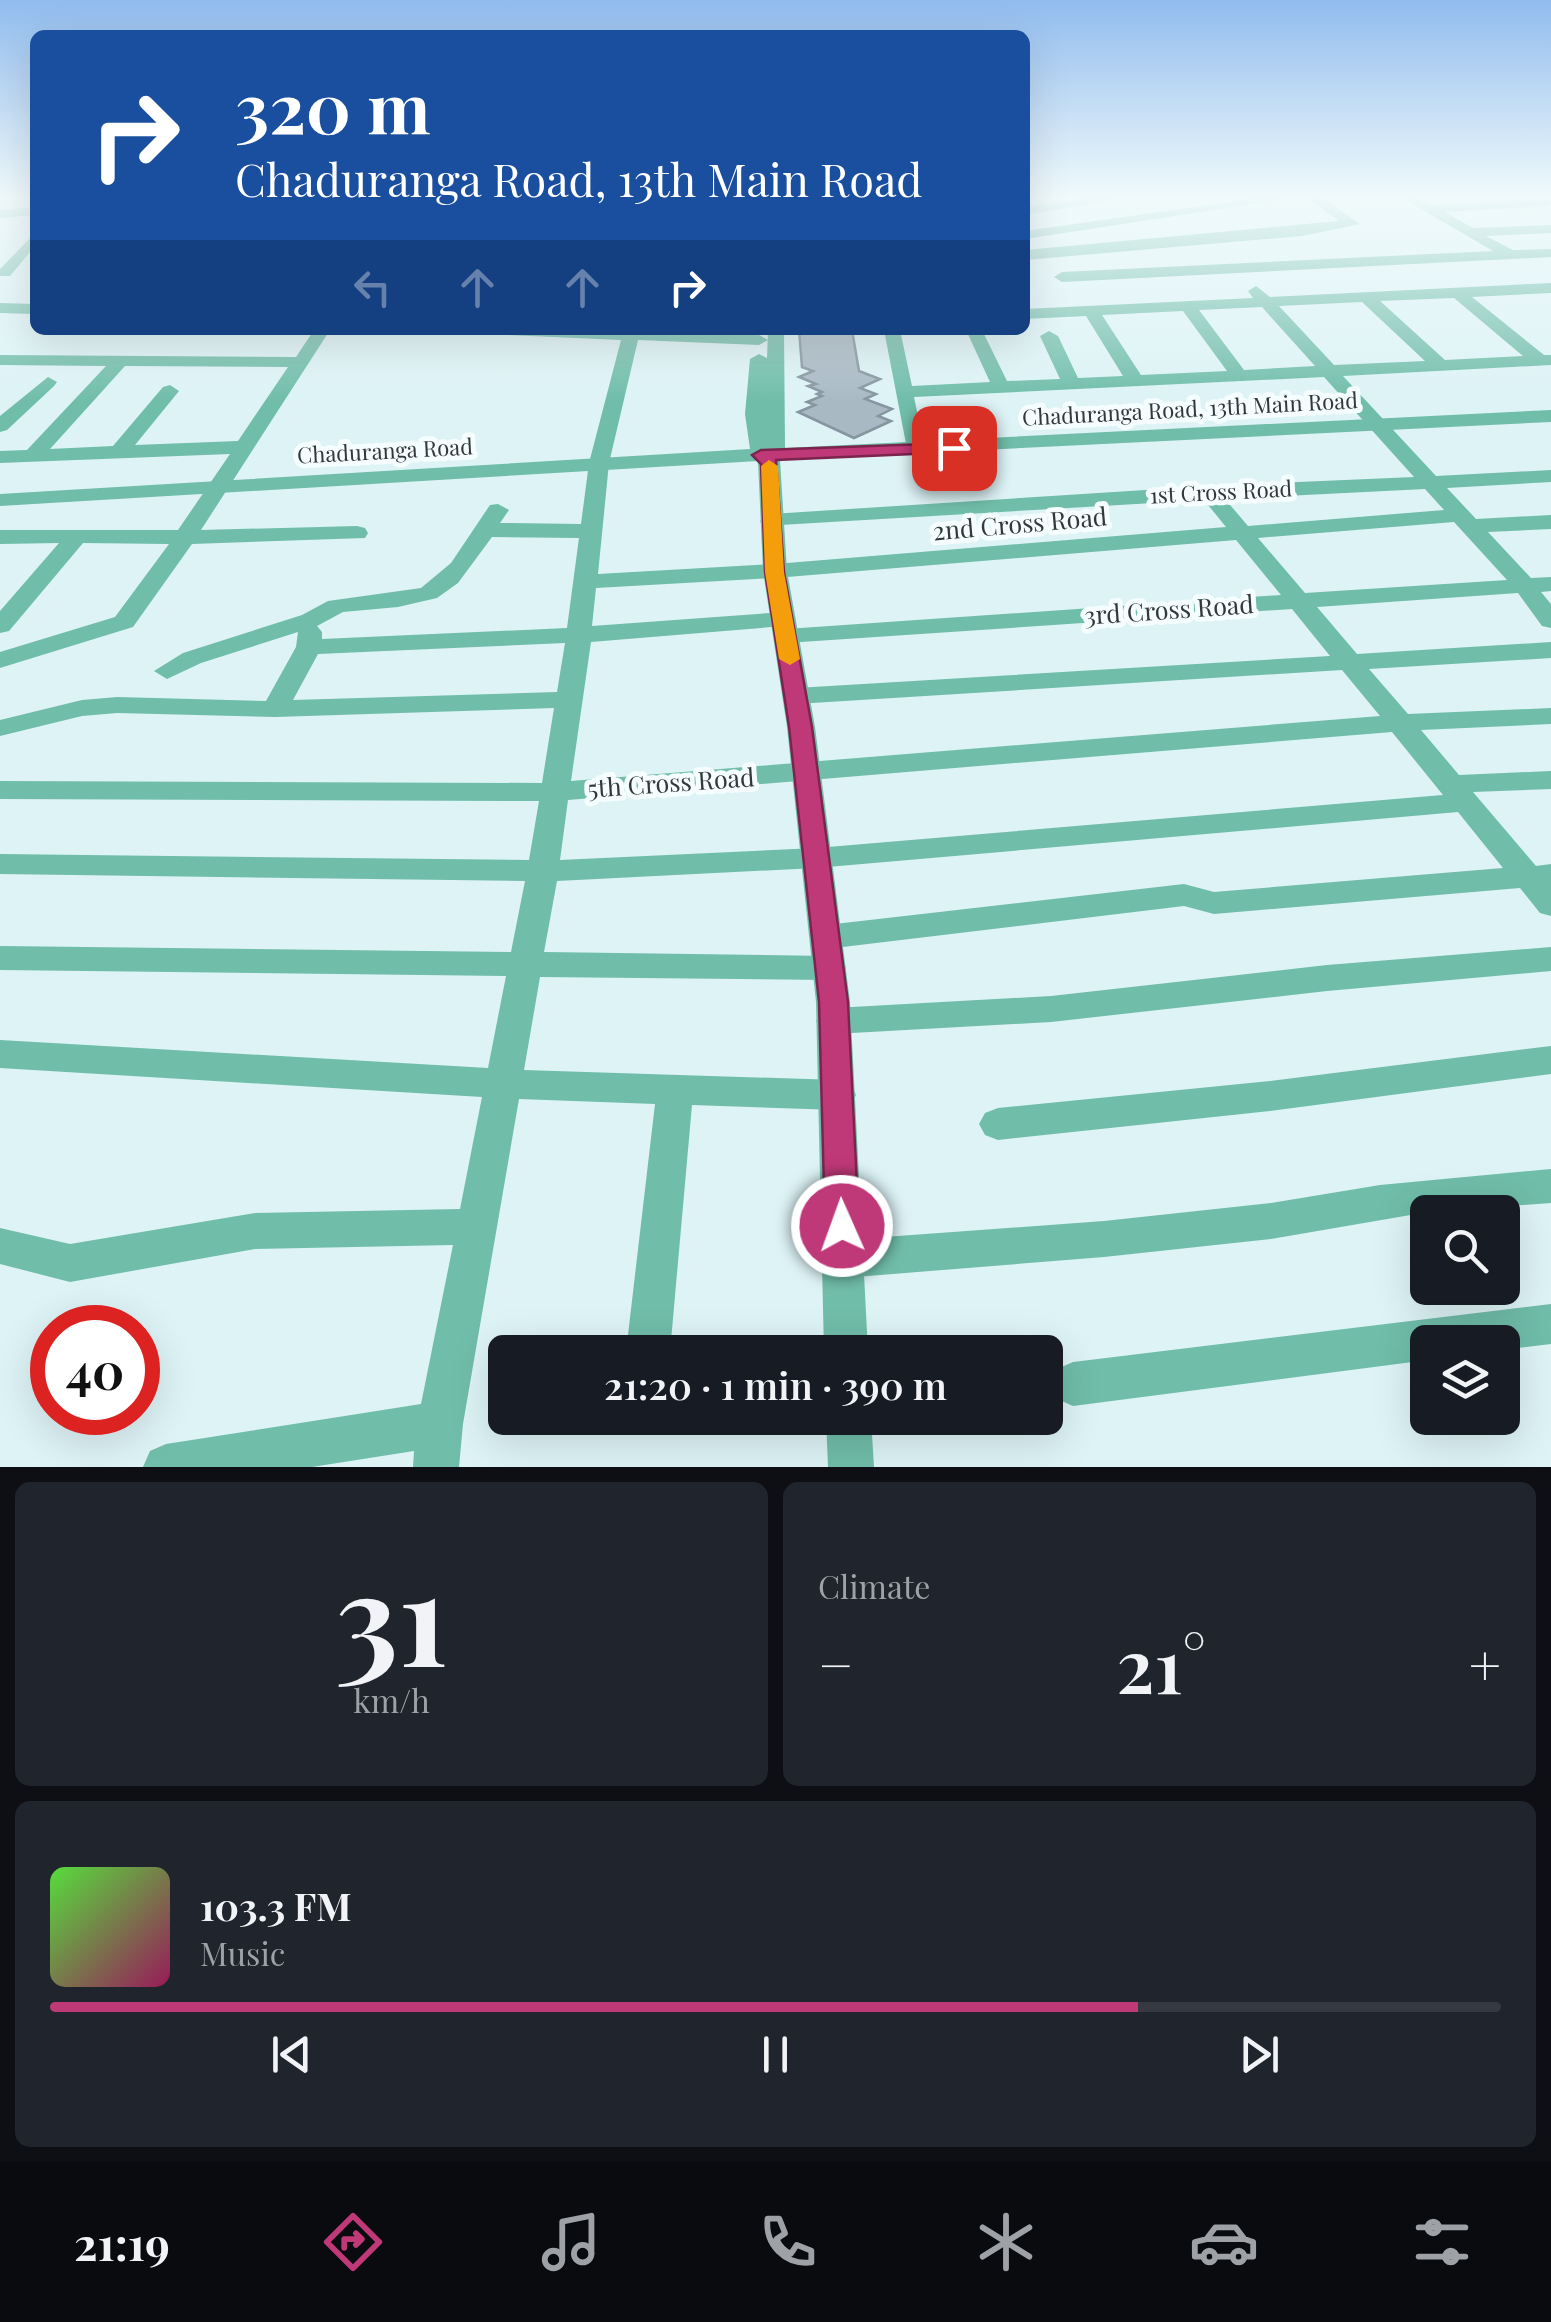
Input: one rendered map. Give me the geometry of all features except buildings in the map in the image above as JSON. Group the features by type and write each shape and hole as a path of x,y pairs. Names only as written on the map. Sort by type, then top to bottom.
{"street":[{"path":"1146,265 1156,274"},
{"path":"1062,278 1310,265"},
{"path":"1232,270 1266,300 1524,585 1551,622"},
{"path":"2,273 30,272"},
{"path":"1030,314 1551,288"},
{"path":"1458,292 1545,361"},
{"path":"1365,296 1441,366"},
{"path":"1030,297 1044,314"},
{"path":"1187,305 1239,374"},
{"path":"0,308 30,309"},
{"path":"1091,311 1135,380"},
{"path":"0,660 124,622 319,335"},
{"path":"166,1467 438,1446 542,872 579,635 600,463 632,335"},
{"path":"765,335 756,439 768,458 775,572 796,696 828,952 838,1095 845,1335"},
{"path":"893,335 915,450"},
{"path":"976,335 1001,387"},
{"path":"1049,336 1070,383"},
{"path":"0,360 118,364 304,362"},
{"path":"905,392 1545,361"},
{"path":"33,456 118,364"},
{"path":"0,426 48,382"},
{"path":"120,452 170,391"},
{"name":"Chaduranga Road, 13th Main Road","path":"768,458 1551,416"},
{"path":"0,457 245,447"},
{"name":"Chaduranga Road","path":"0,500 600,463 768,458"},
{"name":"1st Cross Road","path":"771,521 1208,492 1551,476"},
{"path":"1208,492 1460,793 1540,876 1551,905"},
{"path":"167,671 192,658 310,620 325,606 430,592 448,578 498,510"},
{"name":"2nd Cross Road","path":"586,582 775,572 1244,534 1464,521 1551,522"},
{"path":"484,530 592,530"},
{"path":"0,537 357,533"},
{"path":"0,626 77,536"},
{"name":"3rd Cross Road","path":"309,647 1297,602 1551,584"},
{"path":"275,709 309,647 310,620"},
{"path":"796,696 1551,650"},
{"path":"0,728 82,708 117,706 275,709 569,700"},
{"name":"5th Cross Road","path":"0,790 555,792 1400,723 1551,716"},
{"path":"0,864 542,872 816,858 1460,793 1551,780"},
{"path":"0,958 526,964 828,952 1184,896 1214,902 1540,876"},
{"path":"834,1021 1051,1009 1551,958"},
{"path":"0,1054 505,1084 838,1095"},
{"path":"998,1124 1270,1096 1551,1060"},
{"path":"650,1335 675,1090"},
{"path":"843,1259 1104,1239 1271,1221 1380,1202 1551,1186"},
{"path":"0,1246 70,1263 254,1230 478,1227"},
{"path":"1073,1384 1551,1324"},
{"path":"849,1435 850,1467"}],"slow traffic":[{"path":"769,466 775,572 790,659"}],"route":[{"path":"842,1226 833,1002 801,727 775,572 769,462 761,455 954,448"}]}
